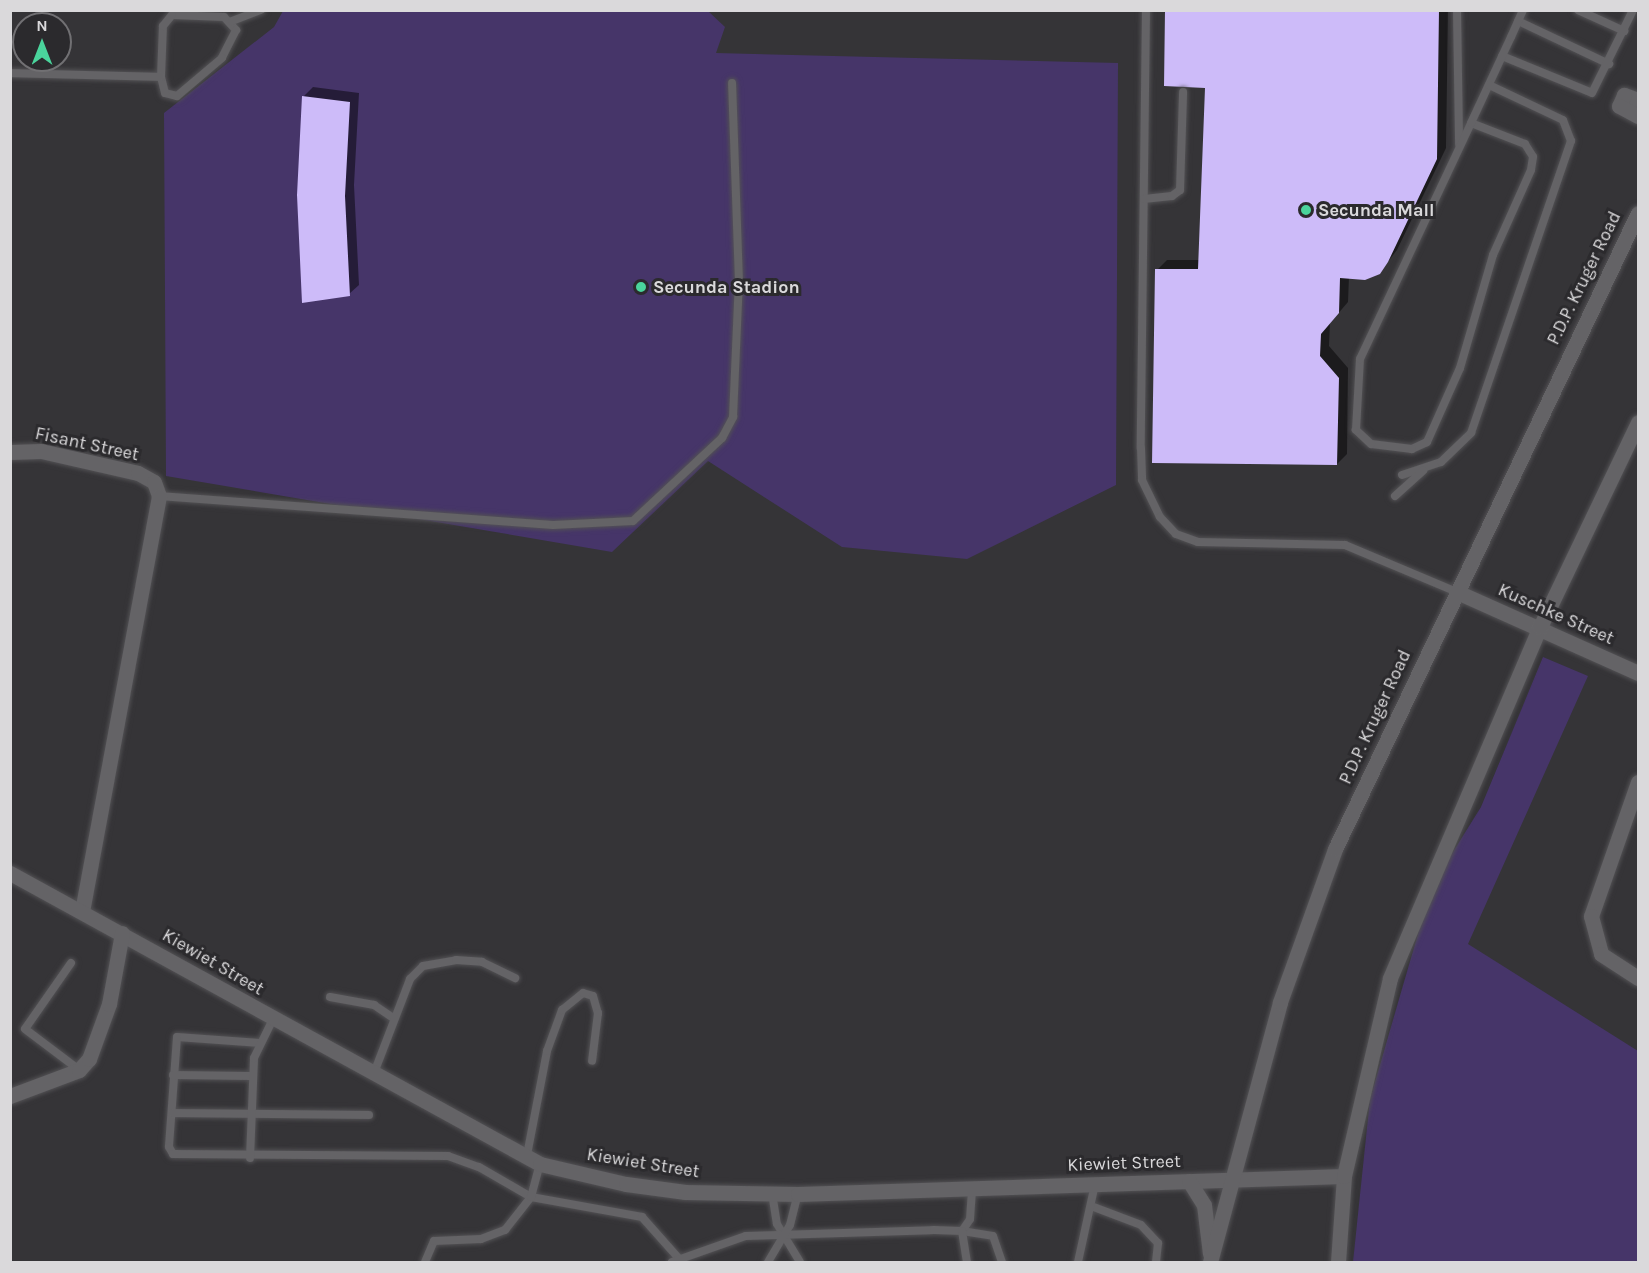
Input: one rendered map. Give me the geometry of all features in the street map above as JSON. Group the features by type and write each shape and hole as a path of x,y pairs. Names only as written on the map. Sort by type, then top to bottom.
{"street":[{"path":"1638,100 1624,95 1620,106 1638,116"},
{"name":"P.D.P. Kruger Road","path":"1211,1261 1235,1180 1280,1002 1335,849 1638,213"},
{"path":"1338,1263 1344,1176 1390,978 1540,627 1638,422"},
{"name":"Fisant Street","path":"10,452 57,454 138,473 156,489"},
{"path":"82,910 156,489"},
{"name":"Kuschke Street","path":"1456,592 1540,627 1638,673"},
{"path":"1638,782 1595,901 1591,929 1601,954 1638,978"},
{"name":"Kiewiet Street","path":"10,873 82,910 273,1019 540,1164 685,1192 798,1194 1344,1176"},
{"path":"10,1096 79,1070 102,1030 122,933"},
{"path":"1189,1181 1204,1205 1211,1261"}],"lane":[{"path":"232,21 234,36 204,77 177,96 165,93 161,77 169,16 232,21 261,10"},
{"path":"1146,10 1141,448 1142,480 1160,517 1176,534 1198,542 1345,545 1456,592"},
{"path":"1457,10 1459,148"},
{"path":"1471,123 1525,144 1533,157 1531,170 1493,255 1460,368 1427,442 1412,449 1371,444 1356,430 1360,359 1523,10"},
{"path":"1578,10 1624,31"},
{"path":"1502,56 1589,94 1609,64 1633,10"},
{"path":"1518,21 1609,64"},
{"path":"10,73 161,77"},
{"path":"156,489 553,525 633,521 722,438 733,417 739,282 732,83"},
{"path":"1395,496 1427,468 1458,451 1471,433 1571,141 1563,120 1489,85"},
{"path":"1144,199 1172,196 1180,190 1183,92"},
{"path":"1402,475 1427,468"},
{"path":"373,1074 410,979 423,966 456,960 483,962 515,978"},
{"path":"71,963 25,1029 79,1070"},
{"path":"527,1155 548,1052 562,1010 583,993 593,996 598,1013 592,1061"},
{"path":"330,997 374,1005 393,1018"},
{"path":"250,1158 251,1076 260,1043 273,1019"},
{"path":"260,1043 181,1034 175,1040 169,1147 173,1154 250,1158 448,1156 479,1167 531,1197 642,1217 678,1262 714,1243 784,1236 962,1231 993,1236 1002,1263"},
{"path":"173,1075 251,1076"},
{"path":"172,1113 369,1115"},
{"path":"425,1263 434,1241 494,1237 531,1197 540,1164"},
{"path":"1078,1263 1095,1184"},
{"path":"967,1263 962,1231 970,1219 972,1188"},
{"path":"772,1193 784,1236 800,1263"},
{"path":"768,1263 784,1236 798,1194"},
{"path":"1091,1206 1142,1225 1158,1243 1155,1263"}],"shaded area":[{"name":"Secunda Stadion","path":"283,11 708,11 725,27 716,53 1118,63 1116,485 967,559 842,547 708,461 612,552 166,476 164,113 274,27"},
{"path":"1543,657 1588,676 1468,944 1638,1051 1638,1262 1353,1262 1370,1099 1420,927 1446,863 1481,807"}],"building":[{"name":"Secunda Mall","path":"1165,10 1439,10 1437,159 1388,262 1380,274 1365,280 1340,278 1339,313 1321,334 1320,356 1339,378 1337,465 1152,463 1155,269 1198,269 1205,88 1164,86"},
{"path":"302,96 350,102 345,196 350,296 302,303 297,195"}],"place":[{"name":"Secunda Mall","path":"1306,210"},
{"name":"Secunda Stadion","path":"641,287"}]}
